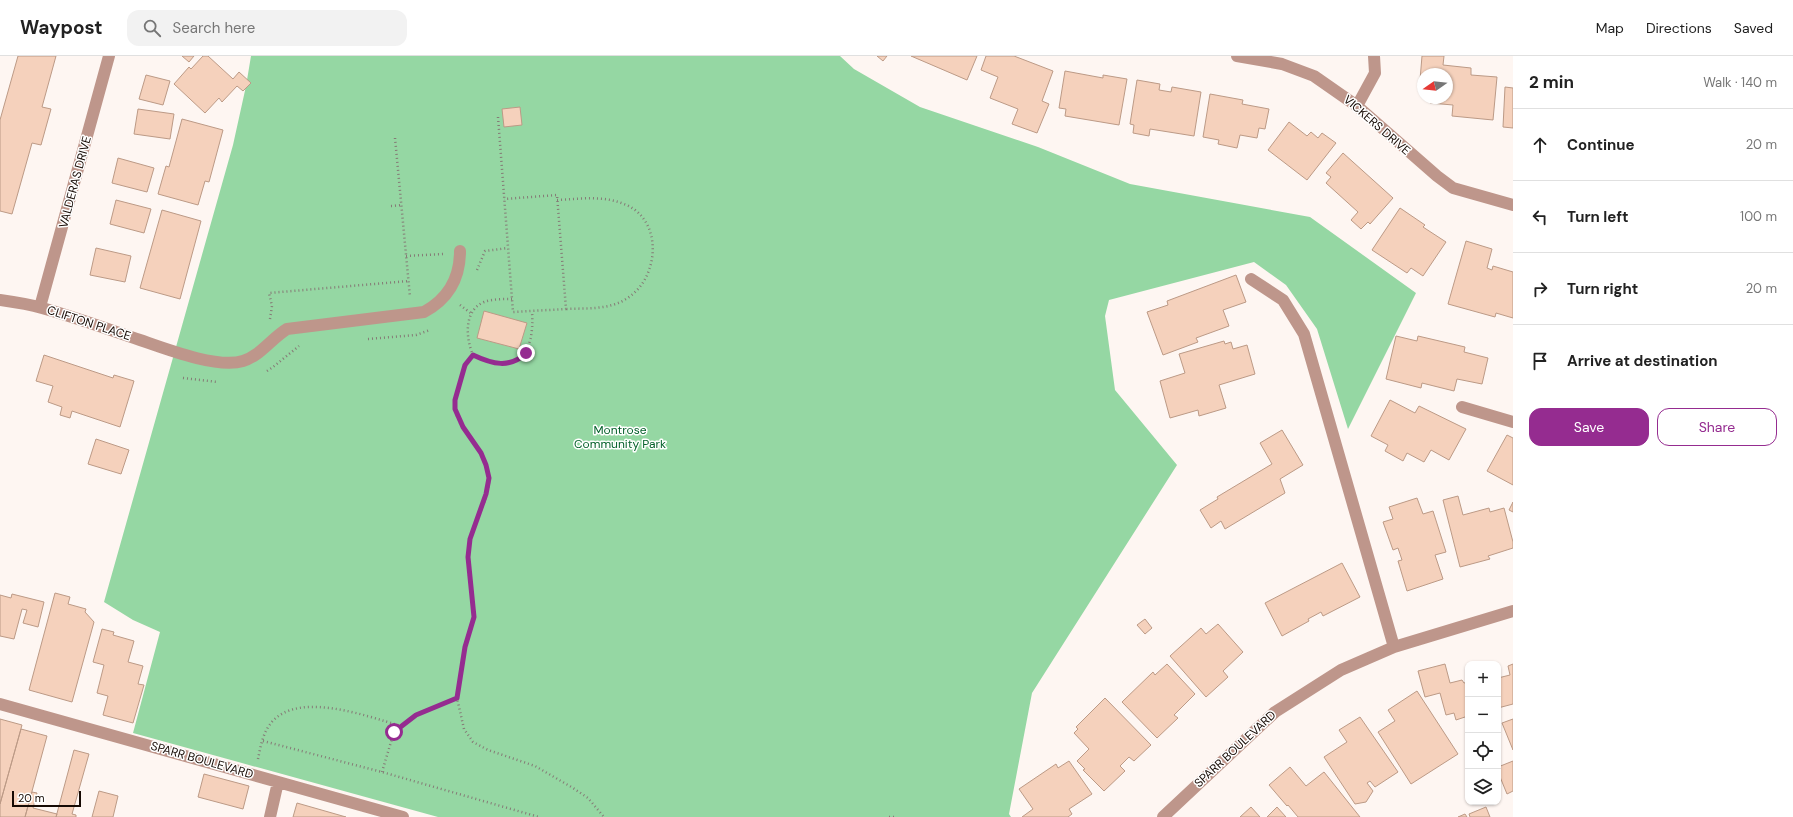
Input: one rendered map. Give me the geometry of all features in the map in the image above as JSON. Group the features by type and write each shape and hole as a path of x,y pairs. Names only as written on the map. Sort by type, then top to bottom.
{"street":[{"name":"VALDERAS DRIVE","path":"40,307 109,56"},
{"name":"VICKERS DRIVE","path":"1236,56 1282,64 1314,76 1357,106 1437,176 1453,188 1513,205"},
{"path":"1357,106 1375,73 1374,56"},
{"name":"CLIFTON PLACE","path":"0,300 40,307 176,352 210,360 234,363 245,361 254,356 287,329 424,312 432,308 452,288 460,268 460,252"},
{"path":"1252,279 1283,300 1304,334 1394,647"},
{"path":"1462,407 1513,422"},
{"name":"SPARR BOULEVARD","path":"1163,817 1274,712 1341,670 1394,647 1513,611"},
{"name":"SPARR BOULEVARD","path":"0,704 403,817"},
{"path":"270,817 278,782"}],"path":[{"path":"498,117 513,312 611,306 627,299 643,285 650,270 653,257 653,243 649,230 641,215 626,204 610,199 595,198 557,200"},
{"path":"395,138 412,314"},
{"path":"504,198 557,195 566,309"},
{"path":"391,206 402,205"},
{"path":"406,256 460,252"},
{"path":"270,321 272,306 269,294 408,281"},
{"path":"512,299 485,301 474,309 467,336 473,355 487,362 499,364 518,361 526,353 531,339 532,311"},
{"path":"364,339 388,338"},
{"path":"261,373 273,367 298,346 303,345"},
{"path":"473,355 465,365 455,400 455,409 463,427 481,453 489,478 486,494 470,539 468,557 474,617 465,647 457,698 464,729 473,742 488,750 535,766 574,788 588,798 604,817"},
{"path":"183,378 221,382"},
{"path":"382,772 394,732 416,715 457,698"},
{"path":"253,775 267,729 274,720 284,712 303,707 331,708 401,726"},
{"path":"263,741 382,772 539,817"},
{"path":"889,817 895,817"}],"green space":[{"name":"Montrose Community Park","path":"251,56 840,56 854,69 920,107 1038,147 1130,184 1310,217 1416,293 1348,429 1317,329 1286,285 1254,262 1109,300 1105,316 1115,390 1177,465 1032,693 1009,814 1011,817 438,817 133,733 160,632 133,620 104,602 233,145"}],"building":[{"path":"18,56 56,56 42,107 51,109 41,145 32,143 12,214 0,211 0,120"},
{"path":"182,56 194,56 189,62"},
{"path":"203,56 208,56 233,79 239,72 251,83 243,91 237,86 222,102 219,98 205,113 174,84 189,67 191,69"},
{"path":"877,56 887,56 883,61"},
{"path":"911,56 977,56 967,80"},
{"path":"986,56 1014,56 1053,71 1042,101 1049,104 1037,133 1012,124 1018,109 990,98 998,77 981,70"},
{"path":"1422,56 1444,56 1443,65 1471,68 1471,75 1497,77 1493,120 1452,116 1453,105 1442,104 1453,104 1453,68 1421,68"},
{"path":"1065,71 1103,78 1103,75 1127,79 1119,125 1065,116 1066,109 1059,108"},
{"path":"146,75 170,81 163,105 139,99"},
{"path":"1137,80 1160,84 1159,90 1171,92 1172,87 1201,92 1194,136 1150,129 1149,136 1133,133 1134,125 1130,124"},
{"path":"1505,87 1513,88 1513,128 1503,127"},
{"path":"1210,94 1243,100 1242,104 1269,109 1265,129 1259,128 1257,138 1240,135 1237,148 1218,144 1219,140 1203,137"},
{"path":"520,107 522,125 504,127 502,109"},
{"path":"138,109 174,114 170,139 134,134"},
{"path":"182,119 223,130 209,182 205,181 198,205 158,194 166,166 169,167"},
{"path":"1289,122 1307,136 1311,132 1318,138 1322,133 1336,143 1307,180 1268,150"},
{"path":"1343,153 1393,198 1370,224 1368,222 1361,229 1351,220 1358,212 1326,183 1331,177 1326,173"},
{"path":"118,158 154,168 147,192 112,183"},
{"path":"116,200 151,209 144,233 110,224"},
{"path":"1400,208 1425,225 1423,227 1446,242 1423,276 1411,268 1407,273 1372,250"},
{"path":"162,210 201,221 180,299 140,288"},
{"path":"1466,241 1492,249 1487,268 1492,270 1493,266 1513,272 1513,318 1496,313 1495,317 1448,304"},
{"path":"96,248 131,256 125,282 90,275"},
{"path":"1236,275 1246,302 1223,310 1229,326 1196,338 1198,342 1163,355 1147,312 1168,305 1167,301"},
{"path":"484,311 527,323 519,349 477,338"},
{"path":"1396,336 1417,341 1418,336 1465,347 1464,352 1488,358 1482,384 1457,379 1454,391 1422,383 1421,388 1386,379"},
{"path":"1224,341 1225,344 1231,342 1233,349 1247,345 1255,374 1219,385 1226,408 1199,416 1198,410 1170,418 1160,381 1185,373 1179,354"},
{"path":"44,355 113,378 114,375 134,381 120,427 72,411 70,418 60,415 62,407 48,402 53,386 36,381"},
{"path":"1390,400 1415,413 1419,406 1466,429 1449,460 1431,450 1424,462 1407,453 1403,461 1385,451 1388,445 1371,436"},
{"path":"1282,430 1303,465 1280,479 1285,493 1225,529 1221,521 1211,528 1200,510 1218,499 1217,497 1272,464 1260,443"},
{"path":"1507,435 1513,438 1513,485 1487,471"},
{"path":"96,439 129,450 121,474 88,464"},
{"path":"1458,496 1463,515 1489,508 1490,512 1504,508 1513,542 1513,548 1488,556 1490,559 1460,567 1443,500"},
{"path":"1417,498 1423,514 1433,511 1446,552 1435,555 1443,579 1407,591 1398,561 1402,560 1398,548 1393,550 1383,522 1393,519 1389,507"},
{"path":"1513,502 1513,512 1509,510"},
{"path":"1342,563 1360,597 1323,616 1321,612 1308,619 1309,621 1282,636 1265,603"},
{"path":"55,593 70,597 68,604 86,609 85,612 94,622 72,702 29,690"},
{"path":"12,594 44,602 38,627 23,623 27,610 22,609 14,639 0,636 0,595 11,598"},
{"path":"1145,619 1152,628 1145,634 1137,625"},
{"path":"1218,624 1243,652 1223,671 1228,677 1206,697 1170,656 1201,628 1206,634"},
{"path":"102,629 114,632 113,635 134,641 128,662 143,666 138,684 144,685 133,723 103,715 108,696 97,693 104,665 93,662"},
{"path":"1167,664 1195,694 1174,715 1178,718 1157,738 1122,702 1153,672 1155,675"},
{"path":"1445,664 1450,683 1462,680 1465,683 1465,717 1456,720 1454,713 1446,715 1440,693 1425,697 1418,671"},
{"path":"1513,664 1513,704 1501,707 1501,677 1510,675 1508,666"},
{"path":"1417,691 1458,754 1411,784 1378,732 1395,721 1388,710"},
{"path":"1105,698 1151,745 1134,761 1129,757 1120,766 1125,771 1104,791 1083,770 1085,769 1077,761 1089,749 1074,733 1078,729 1076,727"},
{"path":"1360,717 1398,772 1375,787 1370,781 1367,783 1373,791 1366,802 1355,804 1324,757 1347,742 1339,730"},
{"path":"0,719 22,725 0,804"},
{"path":"1513,719 1513,750 1502,723"},
{"path":"21,729 47,736 25,817 0,817 0,804"},
{"path":"74,750 89,754 72,814 76,815 76,817 56,817"},
{"path":"1069,761 1092,794 1069,809 1072,814 1068,817 1022,817 1033,809 1019,789 1056,764 1058,768"},
{"path":"1513,761 1513,791 1507,794 1501,779 1501,766"},
{"path":"1290,767 1306,786 1324,772 1360,817 1298,817 1269,785"},
{"path":"204,774 249,786 243,809 198,797"},
{"path":"99,791 118,796 113,817 92,817"},
{"path":"32,792 37,793 33,808 57,814 56,817 25,817"},
{"path":"297,803 346,817 293,817"},
{"path":"1251,807 1260,817 1240,817"},
{"path":"1277,807 1286,817 1267,817"},
{"path":"1486,807 1490,817 1470,817 1469,814"},
{"path":"1465,814 1467,817 1458,817"}],"route":[{"path":"394,732 416,715 457,698 465,647 474,617 468,557 470,539 474,524 486,494 489,478 481,453 463,427 455,409 455,400 465,365 473,355 487,362 499,364 518,361 526,353"}]}
